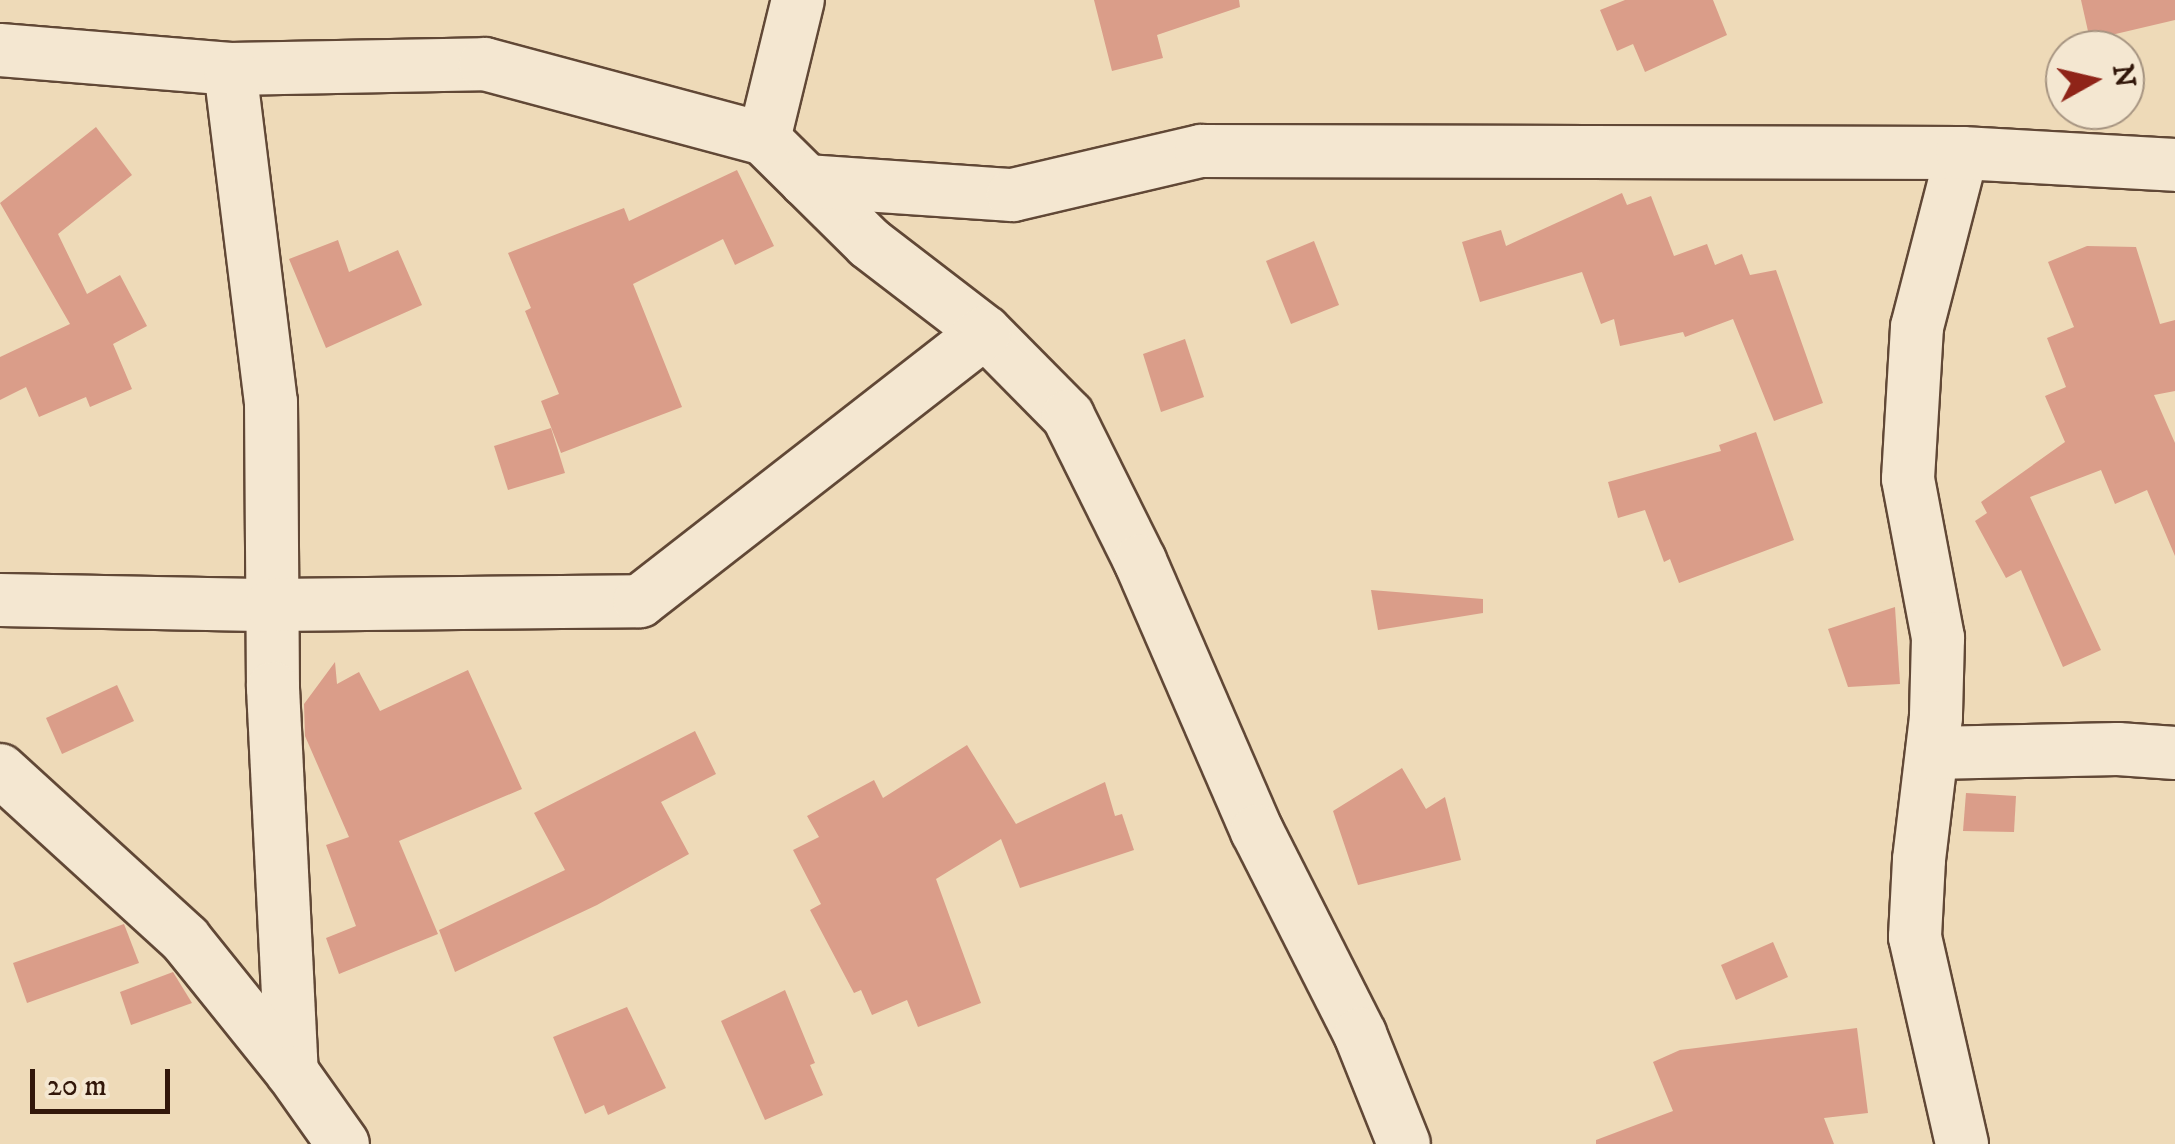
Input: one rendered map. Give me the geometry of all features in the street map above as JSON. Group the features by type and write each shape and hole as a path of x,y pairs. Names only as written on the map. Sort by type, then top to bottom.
{"street":[{"path":"764,139 798,0"},
{"path":"0,50 230,70 485,64 764,139 869,243 985,332 1068,416 1140,561 1258,831 1360,1034 1404,1144"},
{"path":"230,70 271,402 272,605 292,1072"},
{"path":"806,181 1012,194 1201,151 1962,153 2175,165"},
{"path":"1962,153 1917,327 1908,479 1938,638 1915,937 1962,1144"},
{"path":"0,600 272,605 640,601 985,332"},
{"path":"1932,753 2118,749 2175,753"},
{"path":"0,770 185,939 292,1072 343,1144"}],"building":[{"path":"1094,0 1239,0 1240,7 1157,35 1163,58 1112,71"},
{"path":"1625,0 1713,0 1727,35 1645,72 1633,44 1617,51 1600,10"},
{"path":"2081,0 2175,0 2175,20 2132,30 2088,30"},
{"path":"96,127 132,175 58,234 87,294 120,275 147,326 113,344 132,389 90,407 86,397 39,417 26,387 0,400 0,357 70,324 0,203"},
{"path":"737,170 774,246 735,265 723,239 633,284 682,407 561,453 541,401 559,394 525,311 531,308 508,253 624,208 629,221"},
{"path":"1622,193 1627,205 1651,196 1674,256 1707,244 1715,265 1742,254 1750,275 1776,270 1823,403 1774,421 1733,319 1685,337 1683,332 1620,346 1614,319 1601,324 1582,272 1480,302 1462,242 1501,230 1506,246"},
{"path":"338,240 349,272 398,250 422,305 326,348 289,259"},
{"path":"1314,241 1339,305 1291,324 1266,261"},
{"path":"2087,246 2136,247 2160,324 2175,320 2175,391 2154,395 2175,443 2175,556 2147,490 2115,504 2101,470 2030,497 2101,650 2063,667 2021,570 2006,578 1975,521 1987,513 1981,502 2065,442 2045,396 2066,387 2047,338 2074,327 2048,262"},
{"path":"1185,339 1204,397 1161,412 1143,354"},
{"path":"551,428 565,473 508,490 494,446"},
{"path":"1756,432 1794,540 1679,583 1670,559 1664,562 1645,510 1618,518 1608,482 1721,451 1719,445"},
{"path":"1371,590 1483,599 1483,613 1378,630"},
{"path":"1895,607 1900,684 1848,687 1828,629"},
{"path":"335,662 337,684 359,672 380,711 468,670 522,789 399,841 438,934 339,974 326,938 356,926 326,845 349,837 305,736 304,704"},
{"path":"117,685 134,721 62,754 46,718"},
{"path":"695,731 716,774 661,802 689,854 597,905 455,972 439,930 565,870 534,813"},
{"path":"967,745 1016,824 1105,782 1115,816 1122,814 1134,850 1020,888 1001,839 936,879 981,1003 918,1027 907,1000 872,1015 861,990 854,993 810,910 821,904 793,850 819,837 807,816 874,780 883,798"},
{"path":"1402,768 1426,809 1445,797 1461,860 1358,885 1333,811"},
{"path":"1966,793 2016,796 2014,832 1963,831"},
{"path":"124,924 139,963 27,1003 13,963"},
{"path":"1773,942 1788,977 1736,1000 1721,965"},
{"path":"173,972 192,1003 131,1025 120,992"},
{"path":"785,990 815,1063 810,1065 823,1095 765,1120 721,1021"},
{"path":"627,1007 666,1088 608,1115 604,1105 585,1114 553,1037"},
{"path":"1857,1028 1868,1113 1824,1118 1834,1144 1596,1144 1596,1140 1673,1111 1653,1062 1680,1050"}]}
